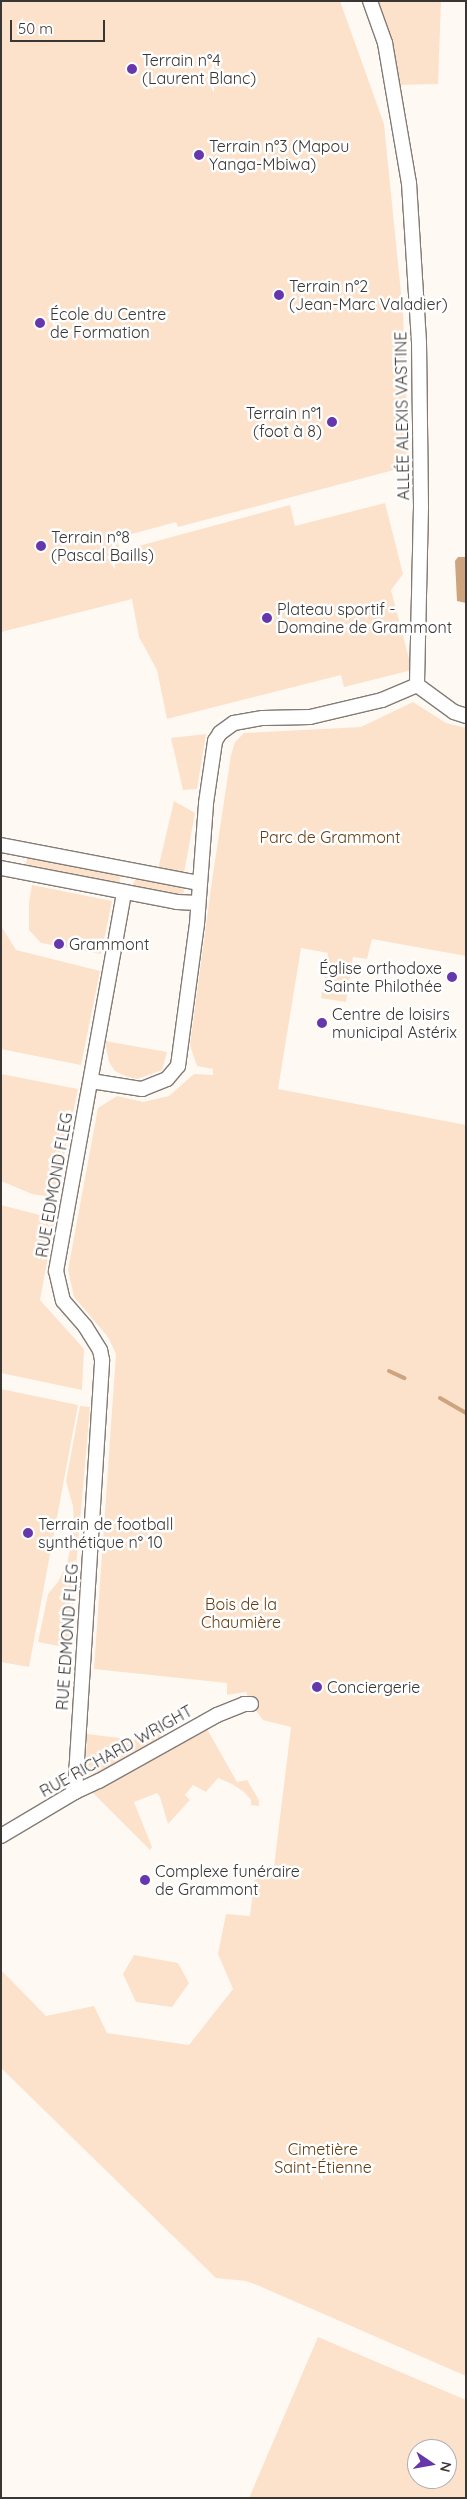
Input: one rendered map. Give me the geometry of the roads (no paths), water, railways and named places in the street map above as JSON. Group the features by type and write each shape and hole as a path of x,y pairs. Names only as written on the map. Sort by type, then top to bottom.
{"street":[{"name":"ALLÉE ALEXIS VASTINE","path":"370,1 384,43 409,183 419,381 421,507 417,685"},
{"path":"91,1081 142,1089 167,1079 178,1066 197,924 206,803 215,741 220,733 234,723 263,718 310,717 382,700 417,685 462,711"},
{"path":"1,845 199,883"},
{"path":"1,868 177,902 198,903"},
{"name":"RUE EDMOND FLEG","path":"75,1792 102,1360 100,1350 85,1326 63,1301 56,1271 124,892"},
{"name":"RUE RICHARD WRIGHT","path":"1,1836 75,1792 99,1781 218,1715 244,1704 251,1704"}],"waterway":[{"path":"389,1371 404,1378"},
{"path":"440,1398 466,1413"}],"place":[{"name":"Terrain n°4 (Laurent Blanc)","path":"132,69"},
{"name":"Terrain n°3 (Mapou Yanga-Mbiwa)","path":"199,155"},
{"name":"Terrain n°2 (Jean-Marc Valadier)","path":"279,295"},
{"name":"École du Centre de Formation","path":"40,323"},
{"name":"Terrain n°1 (foot à 8)","path":"332,422"},
{"name":"Terrain n°8 (Pascal Baills)","path":"41,546"},
{"name":"Plateau sportif - Domaine de Grammont","path":"267,618"},
{"name":"Grammont","path":"59,944"},
{"name":"Église orthodoxe Sainte Philothée","path":"452,977"},
{"name":"Centre de loisirs municipal Astérix","path":"322,1023"},
{"name":"Terrain de football synthétique n° 10","path":"28,1533"},
{"name":"Conciergerie","path":"317,1687"},
{"name":"Complexe funéraire de Grammont","path":"145,1880"}],"park label":[{"name":"Parc de Grammont","path":"330,837"},
{"name":"Bois de la Chaumière","path":"241,1613"},
{"name":"Cimetière Saint-Étienne","path":"323,2158"}]}
